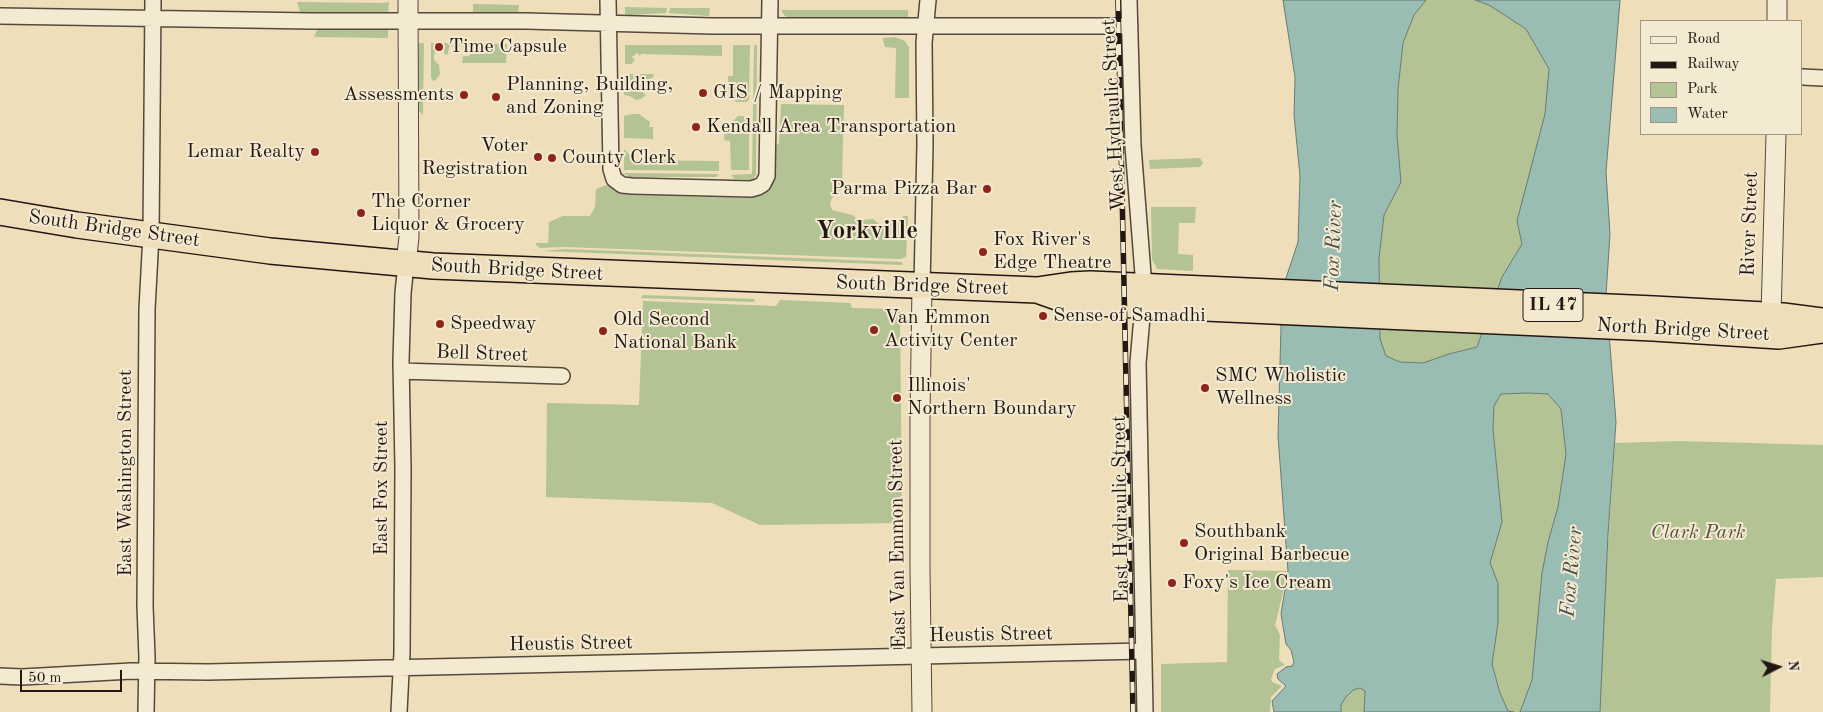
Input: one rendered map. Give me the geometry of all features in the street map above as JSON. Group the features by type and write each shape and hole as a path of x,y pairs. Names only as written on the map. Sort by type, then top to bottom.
{"highway":[{"name":"South Bridge Street","path":"0,212 151,235 290,253 406,264 1037,290 1071,302 1144,296 1452,310"},
{"name":"North Bridge Street","path":"1452,310 1654,319 1771,315 1823,321"},
{"name":"North Bridge Street","path":"1654,319 1779,336 1823,330"}],"street":[{"name":"East Washington Street","path":"146,712 147,318 151,235 153,0"},
{"path":"406,264 409,227 408,0"},
{"path":"608,0 611,170 614,179 622,185 632,186 751,189 763,184 767,176 770,0"},
{"path":"922,286 925,26 928,0"},
{"name":"West Hydraulic Street","path":"1129,0 1133,146 1144,296"},
{"path":"1777,0 1777,20"},
{"path":"0,16 526,22 609,25 1130,26"},
{"path":"1803,77 1823,78"},
{"name":"River Street","path":"1771,315 1776,135"},
{"name":"East Fox Street","path":"400,712 403,468 401,371 403,292 406,264"},
{"name":"East Van Emmon Street","path":"922,286 920,416 922,712"},
{"name":"East Hydraulic Street","path":"1144,296 1138,363 1144,712"},
{"name":"Bell Street","path":"401,371 562,376"},
{"name":"Heustis Street","path":"0,676 22,677 147,671 217,672 1143,652"}],"green space":[{"path":"1426,0 1475,0 1489,5 1526,29 1549,69 1545,114 1518,220 1522,244 1502,277 1477,347 1423,363 1400,362 1386,356 1380,339 1379,258 1384,215 1401,182 1397,136 1398,89 1403,43 1414,15"},
{"path":"297,2 389,2 388,13 300,12"},
{"path":"473,4 519,5 518,16 473,15"},
{"path":"625,7 667,8 666,13 629,15 625,14"},
{"path":"670,8 710,8 709,16 669,13"},
{"path":"781,10 908,10 908,18 791,18 785,16"},
{"path":"318,28 388,29 388,38 314,37"},
{"path":"895,37 905,41 909,47 909,98 895,98 896,48 885,47 883,38"},
{"path":"417,43 424,43 423,115 418,110"},
{"path":"431,43 507,44 506,63 462,63 463,56 469,56 472,52 471,49 464,49 462,46 451,46 449,47 448,54 445,55 442,45 439,45 434,55 434,60 439,65 440,74 433,81 431,78"},
{"path":"625,45 722,45 722,56 641,54 640,56 637,53 632,57 635,60 631,64 625,64"},
{"path":"733,45 750,45 749,100 746,102 736,102 728,92 728,76 733,76"},
{"path":"754,45 757,45 756,175 753,180 735,179 731,175 752,174"},
{"path":"624,74 654,74 647,84 640,88 646,95 636,100 624,95"},
{"path":"781,104 844,105 842,182 840,190 832,198 830,204 832,210 852,215 860,220 873,219 883,227 889,227 893,219 903,219 903,216 908,216 906,257 900,259 564,247 540,248 536,245 536,243 548,243 549,222 563,216 590,216 595,207 596,189 609,184 615,190 626,195 750,198 760,195 768,188 774,145 779,144"},
{"path":"639,114 650,122 649,127 653,127 653,139 624,138 624,116"},
{"path":"738,116 746,116 749,120 749,170 731,170 730,141 724,140 725,124 732,122"},
{"path":"624,149 635,160 719,161 719,171 624,170"},
{"path":"1200,158 1203,163 1200,167 1150,169 1149,160"},
{"path":"623,173 719,174 716,177 630,177"},
{"path":"1151,207 1196,207 1195,223 1179,223 1178,254 1193,255 1193,271 1157,269 1152,259"},
{"path":"565,249 902,262 902,265 542,251"},
{"path":"643,295 754,299 755,302 641,298"},
{"name":"Van Emmon Activity Center","path":"780,300 850,303 852,308 900,309 902,523 760,525 712,503 546,497 547,403 639,405 643,301 776,306"},
{"path":"1501,394 1548,394 1561,409 1566,454 1558,507 1542,573 1532,680 1520,712 1514,712 1508,711 1500,693 1492,664 1498,623 1498,583 1490,563 1502,522 1493,429 1494,406"},
{"name":"Clark Park","path":"1679,441 1823,445 1823,577 1776,579 1772,630 1770,712 1600,712 1603,617 1615,443"},
{"path":"1228,570 1288,571 1275,626 1280,636 1279,660 1285,665 1275,669 1271,679 1272,682 1282,686 1271,697 1270,712 1161,712 1161,664 1227,662"},
{"path":"1360,688 1365,691 1364,712 1341,712 1341,705 1345,698 1353,690"}],"water":[{"name":"Fox River","path":"1283,0 1426,0 1414,15 1403,43 1398,89 1397,136 1401,182 1384,215 1379,258 1380,339 1386,356 1400,362 1423,363 1477,347 1502,277 1522,244 1517,221 1545,114 1549,69 1526,29 1489,5 1475,0 1620,0 1606,172 1610,234 1606,295 1616,422 1608,534 1600,712 1520,712 1532,680 1542,573 1558,507 1566,454 1561,409 1548,394 1528,393 1501,394 1494,406 1493,429 1502,522 1490,563 1498,583 1498,623 1492,664 1500,693 1508,711 1514,712 1364,712 1365,691 1360,688 1353,690 1345,698 1341,705 1341,712 1274,712 1272,701 1286,686 1278,679 1277,674 1286,667 1292,666 1294,662 1291,650 1286,644 1281,614 1288,571 1278,436 1281,327 1285,281 1298,242 1300,176 1294,115 1295,77"}],"railway":[{"path":"1118,0 1133,712"}],"place":[{"name":"Time Capsule","path":"439,47"},
{"name":"GIS / Mapping","path":"703,93"},
{"name":"Assessments","path":"464,95"},
{"name":"Planning, Building, and Zoning","path":"496,97"},
{"name":"Kendall Area Transportation","path":"696,127"},
{"name":"Lemar Realty","path":"315,152"},
{"name":"Voter Registration","path":"538,157"},
{"name":"County Clerk","path":"552,158"},
{"name":"Parma Pizza Bar","path":"987,189"},
{"name":"The Corner Liquor & Grocery","path":"361,213"},
{"name":"Fox River's Edge Theatre","path":"983,252"},
{"name":"Sense of Samadhi","path":"1043,316"},
{"name":"Speedway","path":"440,324"},
{"name":"Van Emmon Activity Center","path":"874,330"},
{"name":"Old Second National Bank","path":"603,331"},
{"name":"SMC Wholistic Wellness","path":"1205,388"},
{"name":"Illinois' Northern Boundary","path":"897,398"},
{"name":"Southbank Original Barbecue","path":"1184,543"},
{"name":"Foxy's Ice Cream","path":"1172,583"}],"district":[{"name":"Yorkville","path":"867,231"}]}
